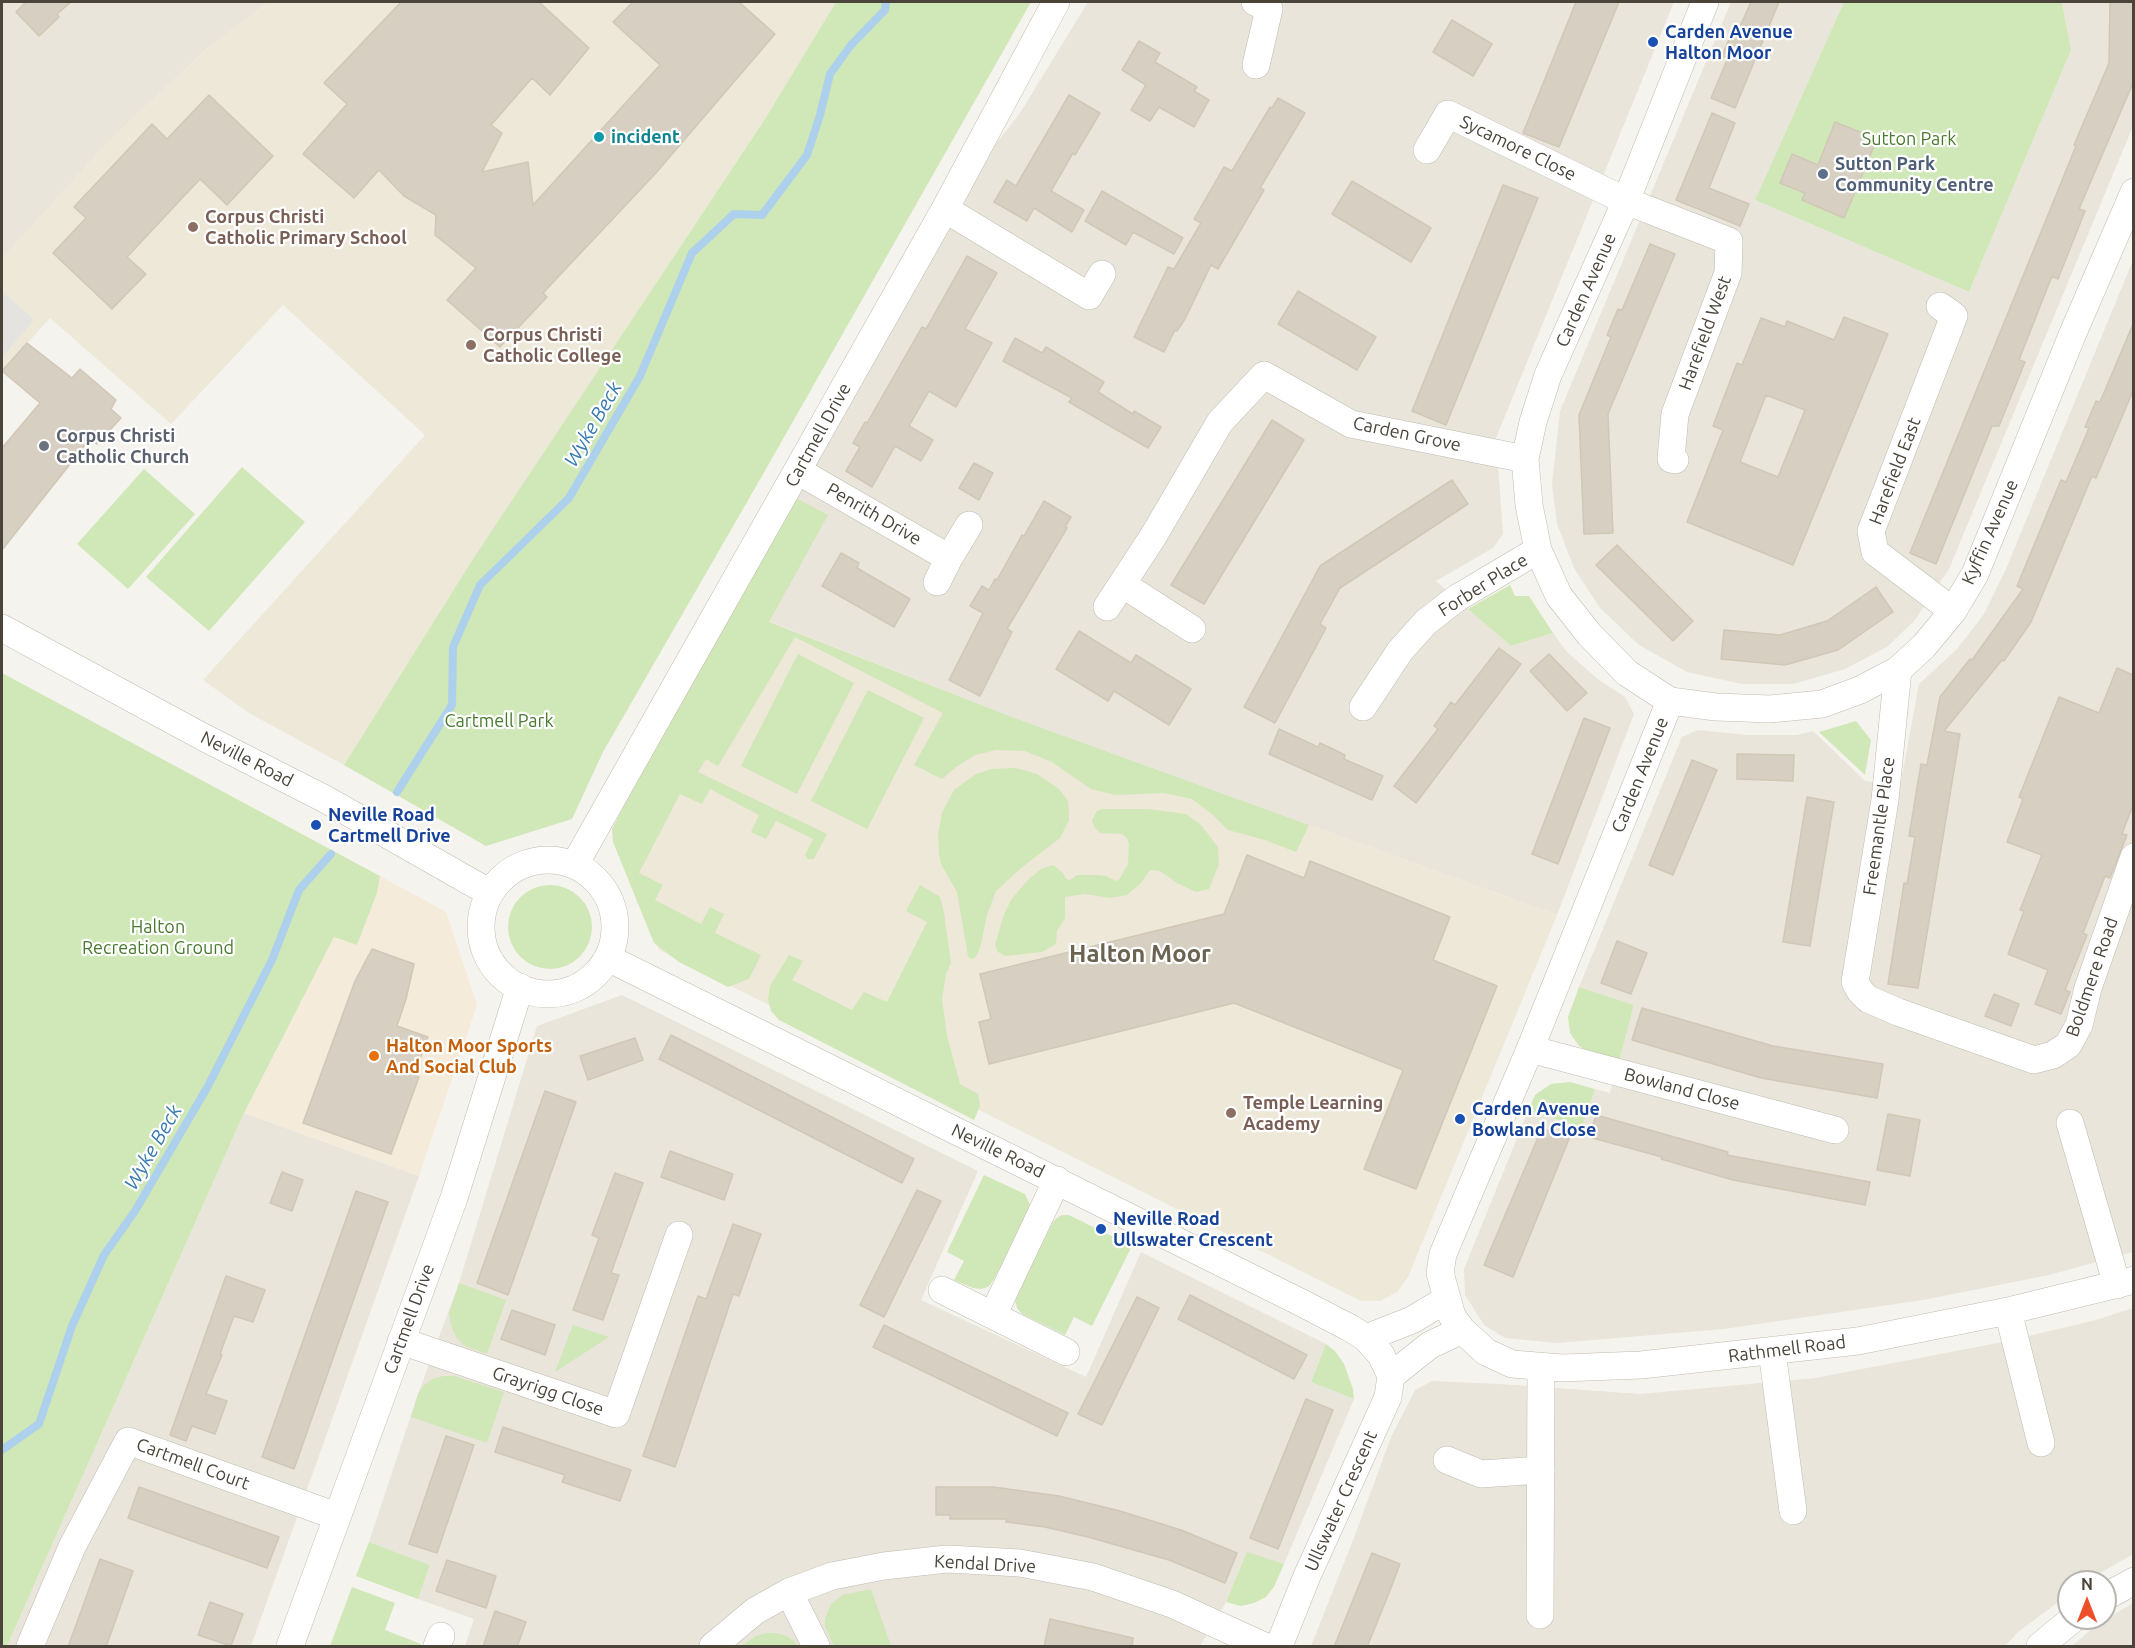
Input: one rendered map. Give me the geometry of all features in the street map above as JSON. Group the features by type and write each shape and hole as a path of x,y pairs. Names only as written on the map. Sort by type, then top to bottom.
{"street":[{"name":"Cartmell Drive","path":"574,864 945,209 1056,2"},
{"name":"Carden Avenue","path":"1454,1315 1440,1273 1443,1254 1530,1049 1670,701 1627,673 1589,634 1559,596 1538,550 1529,505 1525,459 1533,422 1548,375 1626,201 1705,2"},
{"path":"1256,65 1268,8"},
{"name":"Sycamore Close","path":"1427,150 1448,114 1626,201"},
{"name":"Kyffin Avenue","path":"1670,701 1716,707 1770,709 1822,704 1860,690 1898,670 1924,646 1953,611 1975,574 2133,192"},
{"name":"Harefield West","path":"1626,201 1729,241 1728,273 1675,414 1671,459 1675,460"},
{"path":"945,209 1090,295"},
{"name":"Harefield East","path":"1940,306 1954,316 1871,531 1875,552 1953,611"},
{"name":"Carden Grove","path":"1107,607 1154,535 1220,422 1261,364 1351,424 1525,459"},
{"name":"Penrith Drive","path":"798,471 949,558"},
{"path":"937,582 969,525"},
{"name":"Forber Place","path":"1364,707 1400,651 1426,622 1457,598 1538,550"},
{"path":"1122,584 1192,629"},
{"name":"Neville Road","path":"2,628 203,737 325,799 490,893"},
{"name":"Freemantle Place","path":"1855,982 1885,800 1898,670"},
{"name":"Boldmere Road","path":"1855,982 1868,999 1898,1012 2034,1060 2053,1055 2068,1045 2079,1025 2088,988 2133,857"},
{"path":"557,860 574,864 594,877 608,895 615,918 614,941 608,957 596,974 580,986 560,993 540,993 520,987 502,975 488,957 482,936 482,914 490,893 504,876 527,863 557,860"},
{"name":"Neville Road","path":"608,957 1302,1303 1350,1328 1379,1357"},
{"name":"Cartmell Drive","path":"290,1647 454,1198 520,987"},
{"name":"Bowland Close","path":"1530,1049 1835,1130"},
{"path":"2070,1123 2125,1283"},
{"path":"993,1315 1057,1180"},
{"name":"Grayrigg Close","path":"401,1341 616,1414 680,1235"},
{"name":"Rathmell Road","path":"1454,1315 1486,1352 1512,1364 1562,1368 1641,1365 1858,1341 2008,1311 2125,1283"},
{"path":"942,1290 1066,1352"},
{"path":"2008,1311 2041,1443"},
{"path":"1379,1357 1430,1345 1454,1315"},
{"path":"1379,1357 1412,1320 1454,1315"},
{"path":"1772,1351 1793,1511"},
{"name":"Ullswater Crescent","path":"1279,1647 1307,1576 1388,1398 1379,1357"},
{"path":"1540,1615 1541,1367"},
{"name":"Cartmell Court","path":"30,1647 72,1547 128,1441 336,1516"},
{"path":"1447,1460 1480,1474 1541,1470"},
{"name":"Kendal Drive","path":"713,1647 724,1635 755,1611 789,1592 832,1576 884,1566 947,1559 1020,1563 1093,1577 1172,1604 1264,1647"},
{"path":"2117,1590 2133,1581"},
{"path":"789,1592 816,1647"},
{"path":"2040,1647 2060,1630"}],"shaded area":[{"path":"2,2 269,2 208,48 112,138 2,259"},
{"name":"Corpus Christi Catholic College","path":"269,2 836,2 765,119 471,562 344,765 249,713 203,680 425,435 283,305 171,424 50,318 2,371 2,259 112,138 208,48"},
{"path":"1088,2 1674,2 1496,438 1503,534 1493,548 1436,581 1511,646 1553,633 1567,652 1599,680 1625,697 1634,714 1557,915 1012,717 733,607 945,209 1020,113"},
{"path":"1731,2 1844,2 1755,200 1969,292 2071,50 2062,2 2133,2 2133,126 1949,569 1915,620 1887,647 1845,669 1793,684 1742,684 1687,672 1639,645 1600,608 1574,568 1557,524 1552,484 1560,411"},
{"path":"2133,260 2133,1252 2049,1275 1923,1300 1724,1329 1557,1343 1505,1338 1484,1325 1465,1295 1464,1269 1528,1111 1582,1127 1595,1089 1610,1093 1634,1005 1579,987 1682,737 1698,730 1748,735 1797,735 1813,731 1865,781 1900,787 1919,684 1957,649 1984,614 2006,569"},
{"path":"2,291 34,320 2,357"},
{"name":"Temple Learning Academy","path":"733,607 1012,717 1557,915 1408,1277 1397,1292 1380,1301 1361,1301 659,950 612,829"},
{"path":"380,876 446,912 477,1005 419,1176 244,1113 334,937 357,945 377,893"},
{"path":"622,995 978,1171 921,1300 1086,1377 1141,1252 1326,1344 1311,1382 1354,1399 1284,1564 1247,1553 1226,1602 1200,1646 465,1646 474,1619 418,1599 430,1565 369,1542 418,1394 459,1283 537,1026"},
{"path":"244,1113 419,1176 251,1646 7,1646"},
{"path":"2133,1308 2133,1554 2106,1570 2057,1570 2057,1603 2018,1632 2005,1646 1311,1646 1391,1437 1415,1390 1432,1381 1640,1394 1815,1378 2003,1342 2096,1320"},
{"path":"2133,1603 2133,1646 2072,1646 2090,1630 2117,1630 2117,1613"}],"green space":[{"name":"Cartmell Park","path":"836,2 1031,2 603,752 572,819 486,846 344,765 471,562 765,119"},
{"name":"Sutton Park","path":"1844,2 2062,2 2071,50 1969,292 1755,200"},
{"path":"242,467 305,522 209,631 146,577"},
{"path":"144,469 195,514 128,589 77,544"},
{"path":"798,499 828,515 769,622 1012,717 1309,825 1296,852 1265,840 1228,830 1192,799 1164,793 1115,795 1091,789 1052,762 1025,751 996,750 975,755 942,779 914,765 943,713 795,637 718,766 706,759 698,772 827,834 814,859 808,859 805,855 813,839 776,821 766,839 751,832 759,815 710,789 702,804 680,794 639,873 663,885 655,900 701,924 710,907 724,914 715,933 761,955 749,979 728,987 679,962 654,943 613,842 612,829 729,606"},
{"path":"1510,585 1515,596 1529,596 1553,633 1511,646 1468,609"},
{"path":"798,654 854,683 797,794 741,766"},
{"name":"Halton Recreation Ground","path":"2,673 380,876 377,893 357,945 334,937 244,1113 7,1646 2,1646"},
{"path":"868,690 924,718 867,829 811,801"},
{"path":"1856,721 1871,740 1865,775 1819,732"},
{"path":"1016,768 1037,774 1059,789 1068,801 1069,820 1060,838 996,891 987,915 980,948 975,958 971,959 968,956 957,892 941,864 939,854 938,834 942,813 954,790 976,774 992,769"},
{"path":"1102,809 1148,809 1186,814 1201,825 1218,847 1219,864 1209,889 1196,892 1160,871 1150,870 1140,884 1127,895 1110,898 1085,894 1065,897 1065,918 1057,931 1056,944 1042,952 1006,956 998,952 995,945 1003,917 1011,900 1041,869 1053,865 1063,873 1066,879 1070,880 1077,875 1096,875 1119,880 1128,864 1129,843 1122,834 1100,833 1095,828 1092,821 1097,811"},
{"path":"550,885 566,888 580,897 589,911 592,927 589,943 580,957 566,966 550,969 534,966 520,957 511,943 508,927 511,911 520,897 534,888"},
{"path":"920,885 940,897 944,913 951,963 946,974 942,999 947,1036 960,1084 978,1094 980,1106 974,1120 779,1020 771,1011 768,999 770,986 789,955 803,961 792,980 852,1010 864,992 887,1002 927,922 906,911"},
{"path":"1579,987 1634,1005 1619,1061 1591,1054 1579,1046 1570,1033 1568,1017"},
{"path":"1570,1082 1595,1089 1582,1127 1528,1111 1535,1095 1551,1084"},
{"path":"984,1175 1025,1194 1030,1205 1029,1212 993,1281 988,1287 981,1289 954,1280 964,1261 947,1252"},
{"path":"1062,1215 1069,1215 1132,1246 1092,1326 1074,1317 1065,1335 1022,1314 1015,1300 1053,1222"},
{"path":"459,1283 506,1300 487,1354 465,1346 456,1337 451,1325 449,1313"},
{"path":"573,1325 609,1337 555,1372"},
{"path":"1326,1344 1335,1351 1344,1364 1354,1399 1311,1382"},
{"path":"443,1376 454,1376 504,1392 487,1443 411,1417 418,1394 424,1385"},
{"path":"369,1542 430,1565 418,1599 356,1576"},
{"path":"1247,1552 1284,1564 1274,1587 1266,1597 1241,1606 1226,1602"},
{"path":"352,1587 395,1603 385,1630 421,1644 420,1646 330,1646"},
{"path":"871,1589 891,1646 834,1646 825,1627 825,1619 831,1604 843,1595"},
{"path":"766,1633 787,1636 797,1646 741,1646 756,1636"}],"building":[{"path":"26,2 71,2 57,14 59,17 39,36 16,12"},
{"path":"401,2 539,2 589,48 550,95 532,78 491,125 502,133 482,172 528,162 533,205 660,65 613,22 633,2 739,2 775,34 655,174 543,293 547,297 500,347 447,300 476,268 435,235 436,215 404,196 379,170 354,198 303,154 347,104 324,83"},
{"path":"1576,2 1619,2 1559,147 1523,133"},
{"path":"1751,2 1779,2 1735,108 1711,98 1728,58 1722,56 1733,30 1738,31"},
{"path":"2110,2 2133,2 2133,83 2079,209 2085,211 2058,279 2052,276 2019,360 2025,362 1999,426 1992,426 1936,564 1910,553 2109,63"},
{"path":"1452,20 1492,44 1473,76 1433,52"},
{"path":"1139,41 1160,53 1155,62 1197,87 1194,91 1209,100 1194,127 1159,107 1150,121 1131,110 1146,85 1122,70"},
{"path":"209,95 273,156 227,205 200,179 127,257 146,274 112,309 53,253 86,218 74,207 152,124 167,139"},
{"path":"1069,95 1100,113 1051,191 1084,210 1072,232 1034,208 1027,221 994,202 1007,180 1016,186"},
{"path":"1278,98 1305,113 1260,188 1264,190 1218,269 1211,265 1185,319 1177,331 1175,330 1164,352 1134,337 1168,267 1174,269 1201,223 1194,219 1224,167 1232,171 1270,107 1272,108"},
{"path":"1712,113 1735,123 1709,188 1749,204 1740,226 1676,200"},
{"name":"Sutton Park Community Centre","path":"1835,122 1877,139 1844,218 1802,200 1805,193 1780,183 1792,154 1818,165"},
{"path":"1352,181 1431,228 1411,262 1332,214"},
{"path":"1503,185 1538,198 1446,425 1412,411"},
{"path":"1102,191 1183,238 1174,254 1133,232 1126,245 1085,221"},
{"path":"1650,244 1675,254 1608,414 1613,533 1584,534 1579,415 1611,337 1607,335 1618,309 1622,310"},
{"path":"967,256 997,273 965,329 992,343 956,407 929,391 909,426 933,440 921,461 895,446 872,487 846,471 860,447 853,443 865,422 867,423 922,327 926,329"},
{"path":"1298,291 1376,337 1357,370 1278,324"},
{"path":"1844,317 1888,334 1793,565 1687,522 1723,430 1713,426 1737,363 1742,365 1761,318 1785,327 1787,321 1834,340","holes":["1766,395 1805,410 1778,477 1740,462"]},
{"path":"2133,324 2133,391 2096,478 2092,476 2031,622 2004,661 2002,660 1944,731 1960,734 1918,988 1888,984 1904,883 1907,884 1915,837 1909,836 1921,764 1927,765 1940,697 1970,659 1972,660 2023,589 2017,586 2061,480 2066,482 2089,428 2085,427 2096,401 2100,402"},
{"path":"1015,338 1042,353 1046,347 1104,382 1098,392 1133,414 1134,411 1161,427 1148,448 1069,402 1072,398 1003,361"},
{"name":"Corpus Christi Catholic Church","path":"27,343 72,378 80,369 116,400 111,409 121,418 97,444 90,439 2,550 2,448 40,403 2,371"},
{"path":"1272,420 1304,440 1204,604 1171,585"},
{"path":"974,463 993,473 979,500 959,488"},
{"path":"1452,480 1468,504 1340,588 1320,624 1326,628 1275,723 1244,707 1320,566"},
{"path":"1044,501 1071,517 1065,527 1067,528 1007,629 1012,632 980,696 949,680 983,613 970,606 982,586 989,590 995,579 997,580"},
{"path":"1617,545 1693,621 1673,641 1596,565"},
{"path":"841,553 859,563 857,568 910,599 894,627 822,586"},
{"path":"1876,587 1893,612 1838,650 1785,665 1721,659 1724,630 1780,635 1827,621"},
{"path":"1079,631 1131,663 1136,655 1191,689 1169,725 1114,691 1108,701 1056,669"},
{"path":"1499,648 1521,664 1416,803 1394,786 1438,729 1434,726 1451,702 1455,705"},
{"path":"1549,654 1587,693 1567,711 1530,671"},
{"path":"2117,668 2133,675 2133,805 2122,834 2127,835 2110,878 2105,876 2083,933 2087,935 2065,990 2070,992 2061,1014 2035,1004 2048,970 2008,954 2024,911 2020,910 2042,855 2007,842 2023,799 2019,797 2059,697 2099,713"},
{"path":"1584,718 1610,728 1558,864 1532,854"},
{"path":"1279,729 1318,747 1320,743 1345,755 1344,759 1383,776 1372,800 1269,754"},
{"path":"1737,754 1794,755 1793,781 1737,779"},
{"path":"1692,760 1717,770 1673,875 1649,865"},
{"path":"1807,797 1834,802 1810,946 1783,942"},
{"path":"1247,855 1304,878 1310,861 1450,917 1433,960 1497,986 1416,1189 1364,1169 1403,1070 1234,1003 989,1064 979,1022 991,1019 980,974 1224,914"},
{"path":"1617,941 1647,953 1631,994 1601,983"},
{"name":"Halton Moor Sports And Social Club","path":"372,949 414,964 397,1026 428,1037 414,1075 419,1077 391,1154 303,1123 355,981"},
{"path":"1994,994 2019,1004 2011,1026 1985,1016"},
{"path":"1642,1008 1773,1046 1883,1064 1877,1098 1761,1078 1632,1040"},
{"path":"671,1035 914,1159 902,1183 659,1059"},
{"path":"635,1038 643,1060 588,1080 580,1056"},
{"path":"545,1091 576,1102 508,1295 477,1283"},
{"path":"1888,1114 1920,1120 1910,1176 1877,1170"},
{"path":"1596,1115 1728,1152 1727,1155 1870,1182 1865,1205 1733,1180 1589,1137"},
{"path":"1542,1128 1569,1139 1513,1277 1484,1265"},
{"path":"670,1151 733,1174 724,1200 661,1177"},
{"path":"282,1172 303,1180 292,1211 270,1203"},
{"path":"615,1173 643,1183 611,1273 619,1275 603,1320 573,1310 599,1238 592,1235"},
{"path":"917,1190 941,1201 884,1317 860,1305"},
{"path":"356,1191 388,1202 294,1469 262,1457"},
{"path":"733,1224 761,1234 739,1296 733,1294 675,1467 643,1456 698,1296 706,1299"},
{"path":"226,1276 265,1290 253,1322 234,1316 220,1354 222,1355 206,1394 227,1401 215,1434 192,1426 186,1441 170,1435"},
{"path":"1190,1295 1307,1355 1294,1379 1178,1319"},
{"path":"1137,1297 1159,1308 1102,1425 1078,1414"},
{"path":"512,1310 555,1325 545,1355 501,1339"},
{"path":"884,1325 1068,1413 1057,1436 873,1347"},
{"path":"1306,1399 1333,1410 1278,1549 1250,1538"},
{"path":"503,1427 631,1470 620,1501 562,1482 565,1475 495,1452"},
{"path":"446,1436 474,1445 437,1553 409,1544"},
{"path":"139,1487 279,1537 267,1568 128,1518"},
{"path":"936,1487 993,1487 1059,1496 1120,1511 1181,1530 1237,1553 1225,1583 1169,1560 1088,1537 1045,1527 1006,1522 1006,1519 950,1519 950,1515 936,1515"},
{"path":"1372,1553 1400,1564 1389,1593 1367,1647 1334,1647"},
{"path":"100,1559 133,1571 106,1647 68,1647"},
{"path":"447,1560 496,1576 486,1608 436,1591"},
{"path":"210,1602 243,1614 231,1646 198,1635"},
{"path":"495,1611 526,1622 517,1647 483,1647"},
{"path":"1050,1619 1133,1638 1132,1647 1044,1647"}],"waterway":[{"name":"Wyke Beck","path":"397,792 452,705 453,647 480,585 569,498 640,376 692,253 734,214 762,215 807,155 830,74 851,45 885,10 886,2"},
{"name":"Wyke Beck","path":"2,1450 39,1424 72,1326 104,1255 135,1211 208,1086 272,960 299,890 331,854"}],"place":[{"name":"Carden Avenue Halton Moor","path":"1653,42"},
{"name":"incident","path":"599,137"},
{"name":"Sutton Park Community Centre","path":"1823,174"},
{"name":"Corpus Christi Catholic Primary School","path":"193,227"},
{"name":"Corpus Christi Catholic College","path":"471,345"},
{"name":"Corpus Christi Catholic Church","path":"44,446"},
{"name":"Neville Road Cartmell Drive","path":"316,825"},
{"name":"Halton Moor Sports And Social Club","path":"374,1056"},
{"name":"Temple Learning Academy","path":"1231,1113"},
{"name":"Carden Avenue Bowland Close","path":"1460,1119"},
{"name":"Neville Road Ullswater Crescent","path":"1101,1229"}],"district":[{"name":"Halton Moor","path":"1140,954"}]}
